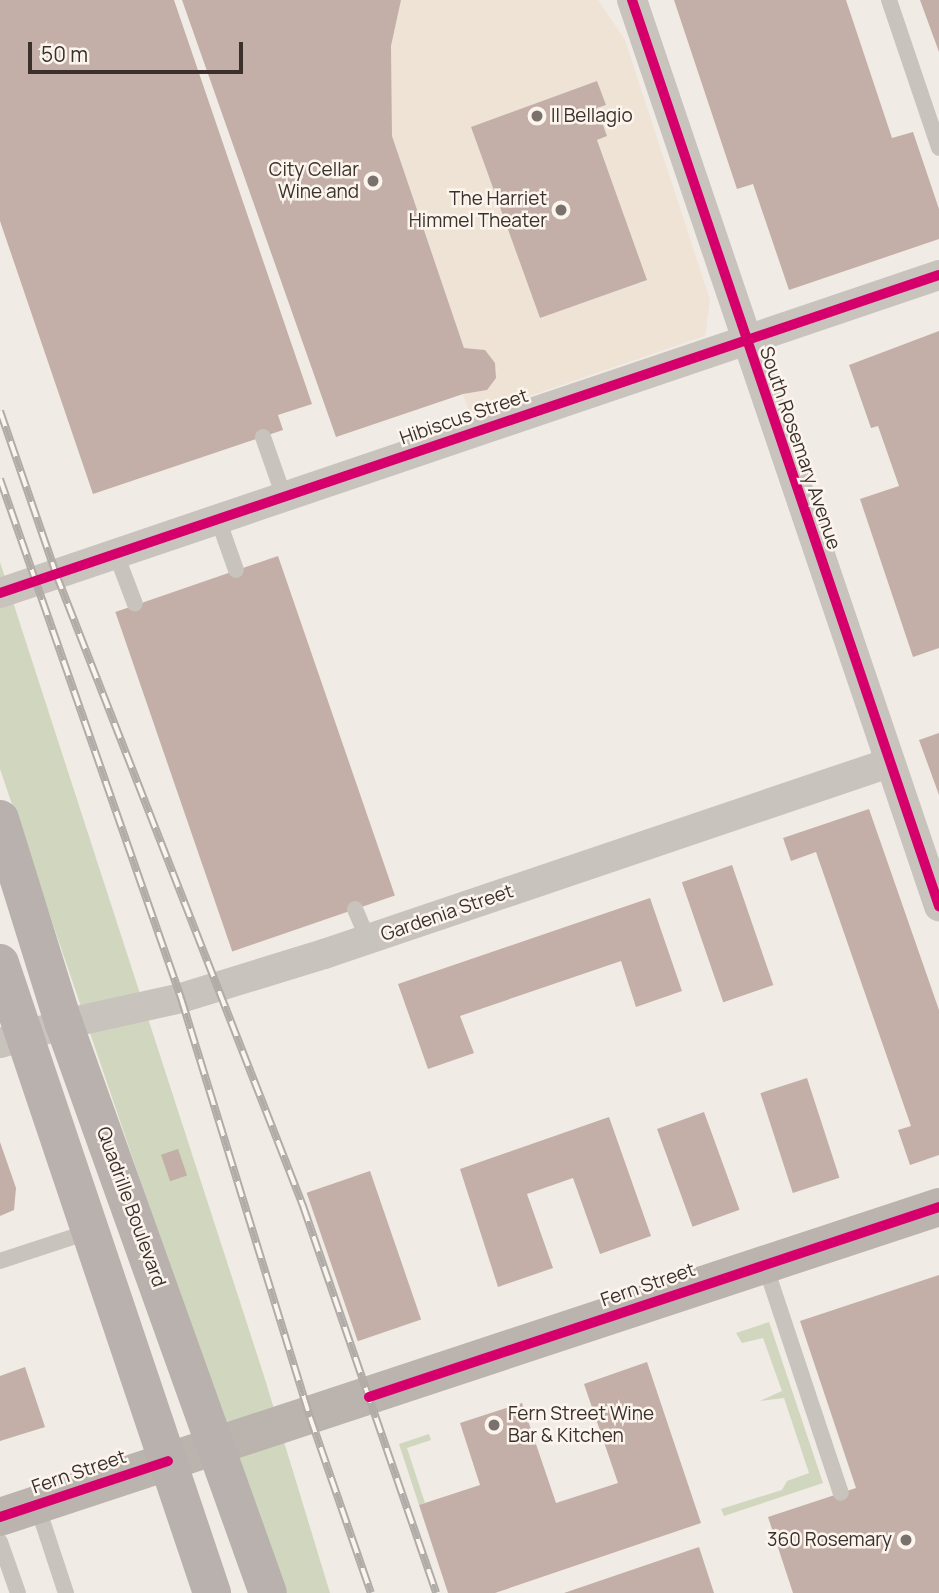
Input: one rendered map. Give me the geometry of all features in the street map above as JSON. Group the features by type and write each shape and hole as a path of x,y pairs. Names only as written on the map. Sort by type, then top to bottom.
{"main road":[{"name":"Quadrille Boulevard","path":"0,819 64,1024 218,1444 268,1593"},
{"path":"0,963 12,1039 91,1231 212,1593"}],"street":[{"name":"South Rosemary Avenue","path":"632,0 939,906"},
{"name":"Hibiscus Street","path":"0,593 939,275"},
{"name":"Gardenia Street","path":"12,1039 64,1024 181,998 368,939 889,763"},
{"name":"Fern Street","path":"0,1517 939,1207"}],"lane":[{"path":"889,0 939,148"},
{"path":"263,437 284,496"},
{"path":"218,519 236,570"},
{"path":"116,554 135,604"},
{"path":"355,909 368,939"},
{"path":"0,1261 91,1231"},
{"path":"765,1265 841,1493"},
{"path":"37,1505 66,1593"},
{"path":"0,1542 18,1593"}],"green space":[{"path":"0,562 264,1376 330,1593 281,1593 0,769"},
{"path":"769,1322 823,1483 724,1516 721,1509 782,1490 787,1481 809,1473 784,1398 760,1401 782,1391 763,1338 742,1343 736,1333"},
{"path":"429,1434 431,1440 407,1448 425,1503 419,1505 399,1444"}],"shaded area":[{"path":"401,0 598,0 625,40 710,300 705,336 471,416 463,394 487,390 497,370 485,350 464,348 392,136 391,46","holes":["597,81 605,105 597,108 607,136 597,140 647,280 540,318 471,127"]}],"building":[{"path":"0,0 174,0 312,404 278,415 283,430 93,494 0,221"},
{"path":"182,0 401,0 391,46 392,136 464,348 485,350 495,363 496,378 487,390 463,394 336,437"},
{"path":"674,0 846,0 892,138 913,132 939,209 939,239 789,290 753,184 737,189"},
{"path":"920,0 939,0 939,52"},
{"name":"The Harriet Himmel Theater","path":"597,81 606,105 597,108 607,136 597,140 647,280 540,318 471,127"},
{"path":"939,331 939,648 913,657 860,499 899,486 878,426 871,428 849,365"},
{"path":"278,556 395,895 232,951 115,612"},
{"path":"939,733 939,795 919,740"},
{"path":"869,809 939,1010 939,1155 910,1165 898,1130 911,1126 816,852 791,861 783,838"},
{"path":"732,865 773,985 723,1002 682,882"},
{"path":"650,898 682,991 636,1007 621,961 460,1016 474,1053 428,1069 398,984"},
{"path":"807,1078 839,1178 793,1193 760,1093"},
{"path":"704,1112 740,1210 693,1227 657,1129"},
{"path":"609,1117 651,1236 600,1254 573,1178 527,1194 553,1268 498,1287 460,1169"},
{"path":"0,1142 16,1188 14,1210 0,1216"},
{"path":"178,1149 187,1175 170,1181 161,1155"},
{"path":"370,1171 421,1319 358,1341 307,1193"},
{"path":"939,1275 939,1593 793,1593 768,1517 856,1488 800,1321"},
{"path":"647,1362 701,1523 495,1593 448,1593 419,1505 480,1485 460,1423 522,1403 556,1503 618,1483 584,1384"},
{"path":"25,1367 45,1427 0,1441 0,1376"},
{"path":"699,1547 714,1593 564,1593"}],"railway":[{"path":"0,411 56,574 303,1206 436,1593"},
{"path":"0,479 181,998 310,1417 371,1593"}],"cycle path":[{"path":"632,0 939,906"},
{"path":"0,593 939,275"},
{"path":"369,1397 939,1207"},
{"path":"0,1517 168,1461"}],"place":[{"name":"Il Bellagio","path":"537,116"},
{"name":"City Cellar Wine and","path":"373,181"},
{"name":"The Harriet Himmel Theater","path":"561,210"},
{"name":"Fern Street Wine Bar & Kitchen","path":"494,1425"},
{"name":"360 Rosemary","path":"906,1540"}]}
